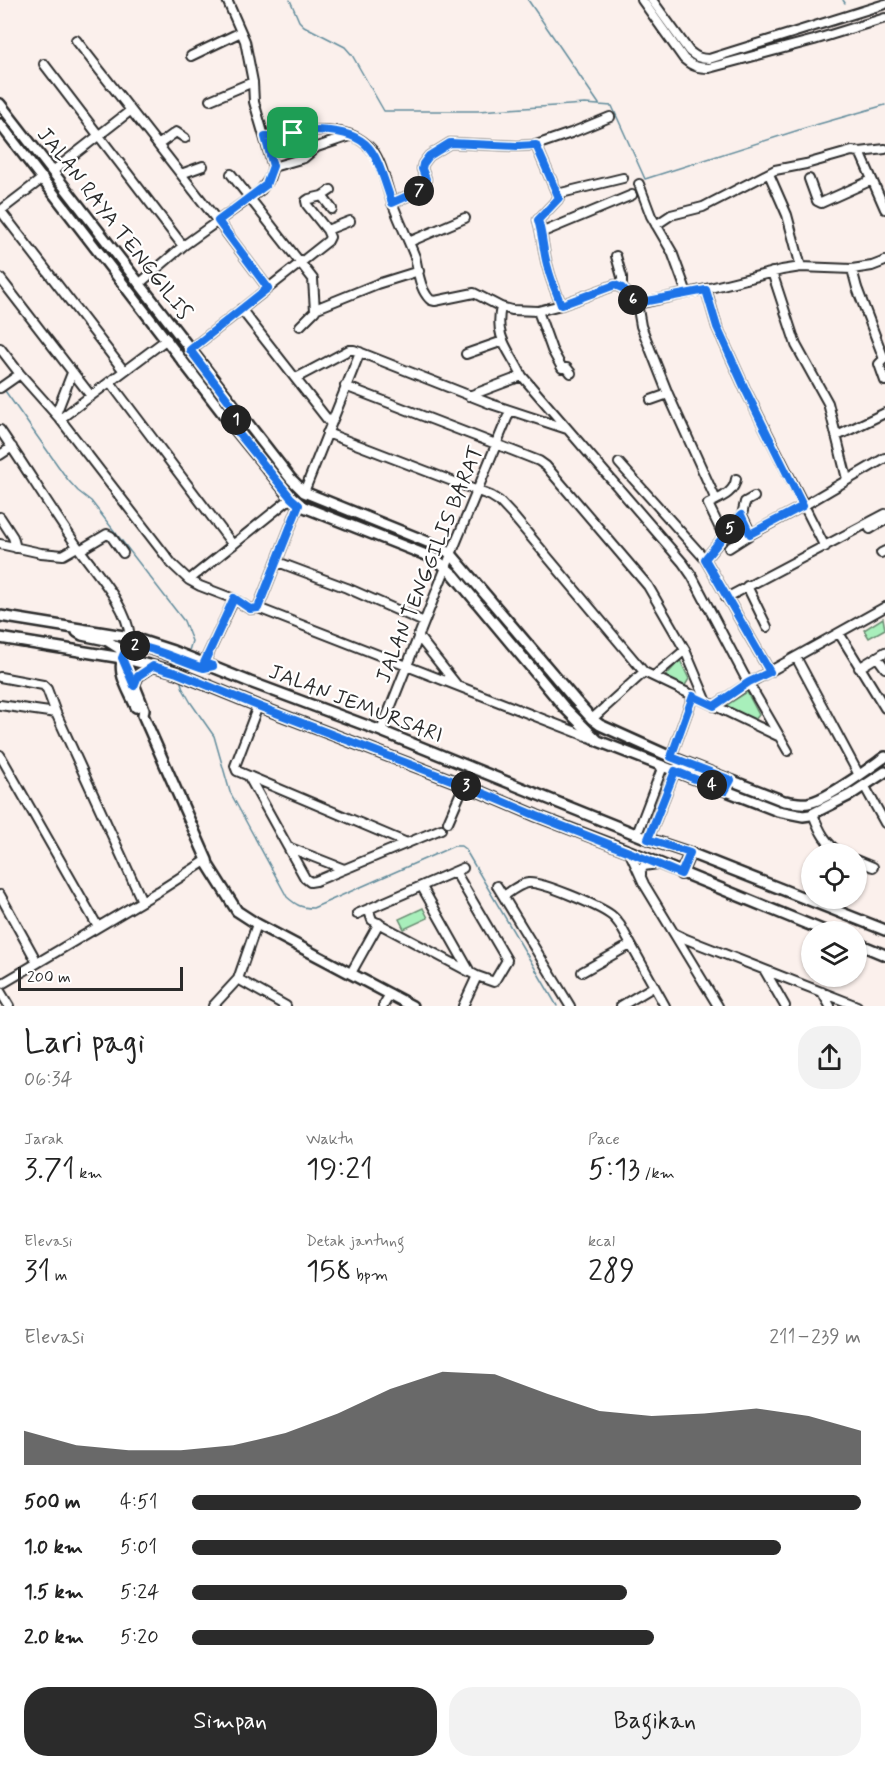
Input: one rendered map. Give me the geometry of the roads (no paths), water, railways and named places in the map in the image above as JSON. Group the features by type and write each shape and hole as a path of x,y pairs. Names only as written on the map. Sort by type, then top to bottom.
{"main road":[{"name":"JALAN RAYA TENGGILIS","path":"0,104 241,417 304,492 440,547 451,554"},
{"name":"JALAN RAYA TENGGILIS","path":"0,124 231,424 291,498 299,505 436,559 447,567"},
{"path":"89,238 99,231"},
{"path":"231,424 241,417"},
{"path":"451,554 592,719 609,730 784,801 805,803 813,801 844,785 885,757"},
{"path":"447,567 564,707 598,741 725,791 778,810 803,816 813,814 865,787 885,772"},
{"path":"0,616 130,637 183,658"},
{"path":"73,628 82,635 111,643 120,649 144,709 143,715"},
{"name":"JALAN JEMURSARI","path":"0,638 122,658 177,673 464,785 801,922"},
{"path":"183,658 134,646 127,649 120,667 208,865 220,887 237,911 257,924 412,1006"},
{"name":"JALAN JEMURSARI","path":"183,658 202,663 381,731 648,839 690,853 885,930"},
{"path":"134,686 138,676 153,666"},
{"path":"725,791 731,780"},
{"path":"844,785 850,795"},
{"path":"681,874 690,853"},
{"path":"867,948 885,955"}],"street":[{"path":"139,284 183,246 266,185 273,166 254,102 249,55 227,0"},
{"path":"642,0 684,59 690,65 699,68 709,68 814,40 885,18"},
{"path":"652,0 689,51 702,59 709,59 885,4"},
{"path":"191,56 241,32"},
{"path":"76,40 268,288"},
{"path":"44,64 183,246"},
{"path":"210,100 253,82"},
{"path":"53,171 130,111"},
{"path":"392,203 425,188 426,179 422,166 427,158 453,142 536,145 610,117"},
{"path":"265,137 310,130 338,131 367,144 374,153 409,242 426,295 431,300 474,293 501,307 524,312 561,305 615,285 622,288 637,303 641,326 668,394 716,500"},
{"path":"158,145 176,132 185,138"},
{"path":"273,166 304,158 317,147 351,135"},
{"path":"536,145 557,194 558,201 539,218 548,270 561,305"},
{"path":"656,225 671,214 704,207 781,169 852,151 885,149"},
{"path":"860,152 885,209"},
{"path":"181,174 203,166"},
{"path":"231,174 314,280 315,309"},
{"path":"769,174 787,215 801,267"},
{"path":"43,178 0,211 124,371"},
{"path":"557,194 623,178"},
{"path":"809,179 816,199 821,203 872,180"},
{"path":"639,184 651,216 672,252 687,293"},
{"path":"190,350 328,241 330,237 327,230 306,203 309,198 322,196 331,190"},
{"path":"543,232 632,195"},
{"path":"322,196 332,209"},
{"path":"409,242 465,218"},
{"path":"327,230 350,220"},
{"path":"616,256 622,277 622,288"},
{"path":"637,303 706,290 772,272 801,267 852,269 885,261"},
{"path":"852,269 884,359 879,364 885,381"},
{"path":"300,326 315,309 359,290 419,271"},
{"path":"772,272 793,337 826,398 847,479"},
{"path":"0,278 91,396"},
{"path":"706,290 722,338 746,391 825,547"},
{"path":"501,307 498,322 503,341 522,376 683,563 788,751"},
{"path":"241,309 331,424"},
{"path":"538,311 552,350 563,368 568,369 571,373"},
{"path":"58,417 91,396 167,339"},
{"path":"466,354 503,341"},
{"path":"0,348 58,417 172,564 189,580 234,598 250,609 258,608 598,741"},
{"path":"296,378 349,350 360,352 469,396 568,430"},
{"path":"304,492 360,352"},
{"path":"58,417 72,373"},
{"path":"2,387 20,374"},
{"path":"469,396 522,376"},
{"path":"110,382 233,545"},
{"path":"345,386 497,444 546,466 648,586 685,650 710,704"},
{"path":"651,400 668,394"},
{"name":"JALAN TENGGILIS BARAT","path":"381,731 510,411"},
{"path":"837,436 885,413"},
{"path":"0,430 126,618 130,637"},
{"path":"327,433 485,492 499,501 644,672 778,736"},
{"path":"0,455 12,447"},
{"path":"729,548 885,458"},
{"path":"619,463 705,559 770,672"},
{"path":"724,537 708,506 729,493 736,484 736,479"},
{"path":"705,559 741,515 745,502 754,497"},
{"path":"189,580 291,498"},
{"path":"258,608 299,505"},
{"path":"726,598 885,514"},
{"path":"741,515 750,534"},
{"path":"0,517 13,537 16,548"},
{"path":"870,529 885,521"},
{"path":"0,544 41,554 63,555 107,534 112,537 123,553"},
{"path":"277,564 283,564 347,588 424,622"},
{"path":"747,586 767,627"},
{"path":"202,663 234,598"},
{"path":"710,704 885,608"},
{"path":"839,633 885,708"},
{"path":"418,636 457,686"},
{"path":"654,676 685,650"},
{"path":"860,668 885,652"},
{"path":"796,657 859,775"},
{"path":"877,657 885,668"},
{"path":"592,719 644,672"},
{"path":"0,677 43,685 47,689 142,901"},
{"path":"671,757 693,696"},
{"path":"0,705 56,713"},
{"path":"258,706 234,766 237,771 407,843"},
{"path":"0,755 98,927"},
{"path":"637,834 663,766"},
{"path":"648,839 675,771"},
{"path":"249,777 305,878 310,882 441,829"},
{"path":"448,822 464,785"},
{"path":"865,787 885,823"},
{"path":"813,814 828,843"},
{"path":"288,847 344,869"},
{"path":"629,852 644,884 718,1006"},
{"path":"0,985 207,860"},
{"path":"640,875 644,866 657,864"},
{"path":"867,865 873,867"},
{"path":"357,915 459,870 507,960 494,982 474,974 378,923 371,919 369,911"},
{"path":"504,896 528,883 538,883 612,915 620,925 665,1006"},
{"path":"497,886 570,1006"},
{"path":"422,887 474,974 463,1006"},
{"path":"0,895 37,962"},
{"path":"0,915 8,910"},
{"path":"351,973 378,923"},
{"path":"213,1006 238,979 257,924"},
{"path":"675,933 857,1006"},
{"path":"582,972 630,945"},
{"path":"765,971 785,1006"},
{"path":"238,979 286,1006"},
{"path":"621,1006 653,987"},
{"path":"0,991 9,1006"},
{"path":"822,992 830,1006"},
{"path":"383,1006 390,994"}],"waterway":[{"path":"290,0 299,21 304,26 345,47 352,55 384,111 478,111 585,104 612,106 645,179 885,105"},
{"path":"528,0 599,104"},
{"path":"3,388 68,480 91,501 184,621 192,641 188,654"},
{"path":"180,679 191,703 214,736 230,792 287,897 299,906 313,908 454,846 461,846 465,849 557,1006"}]}
